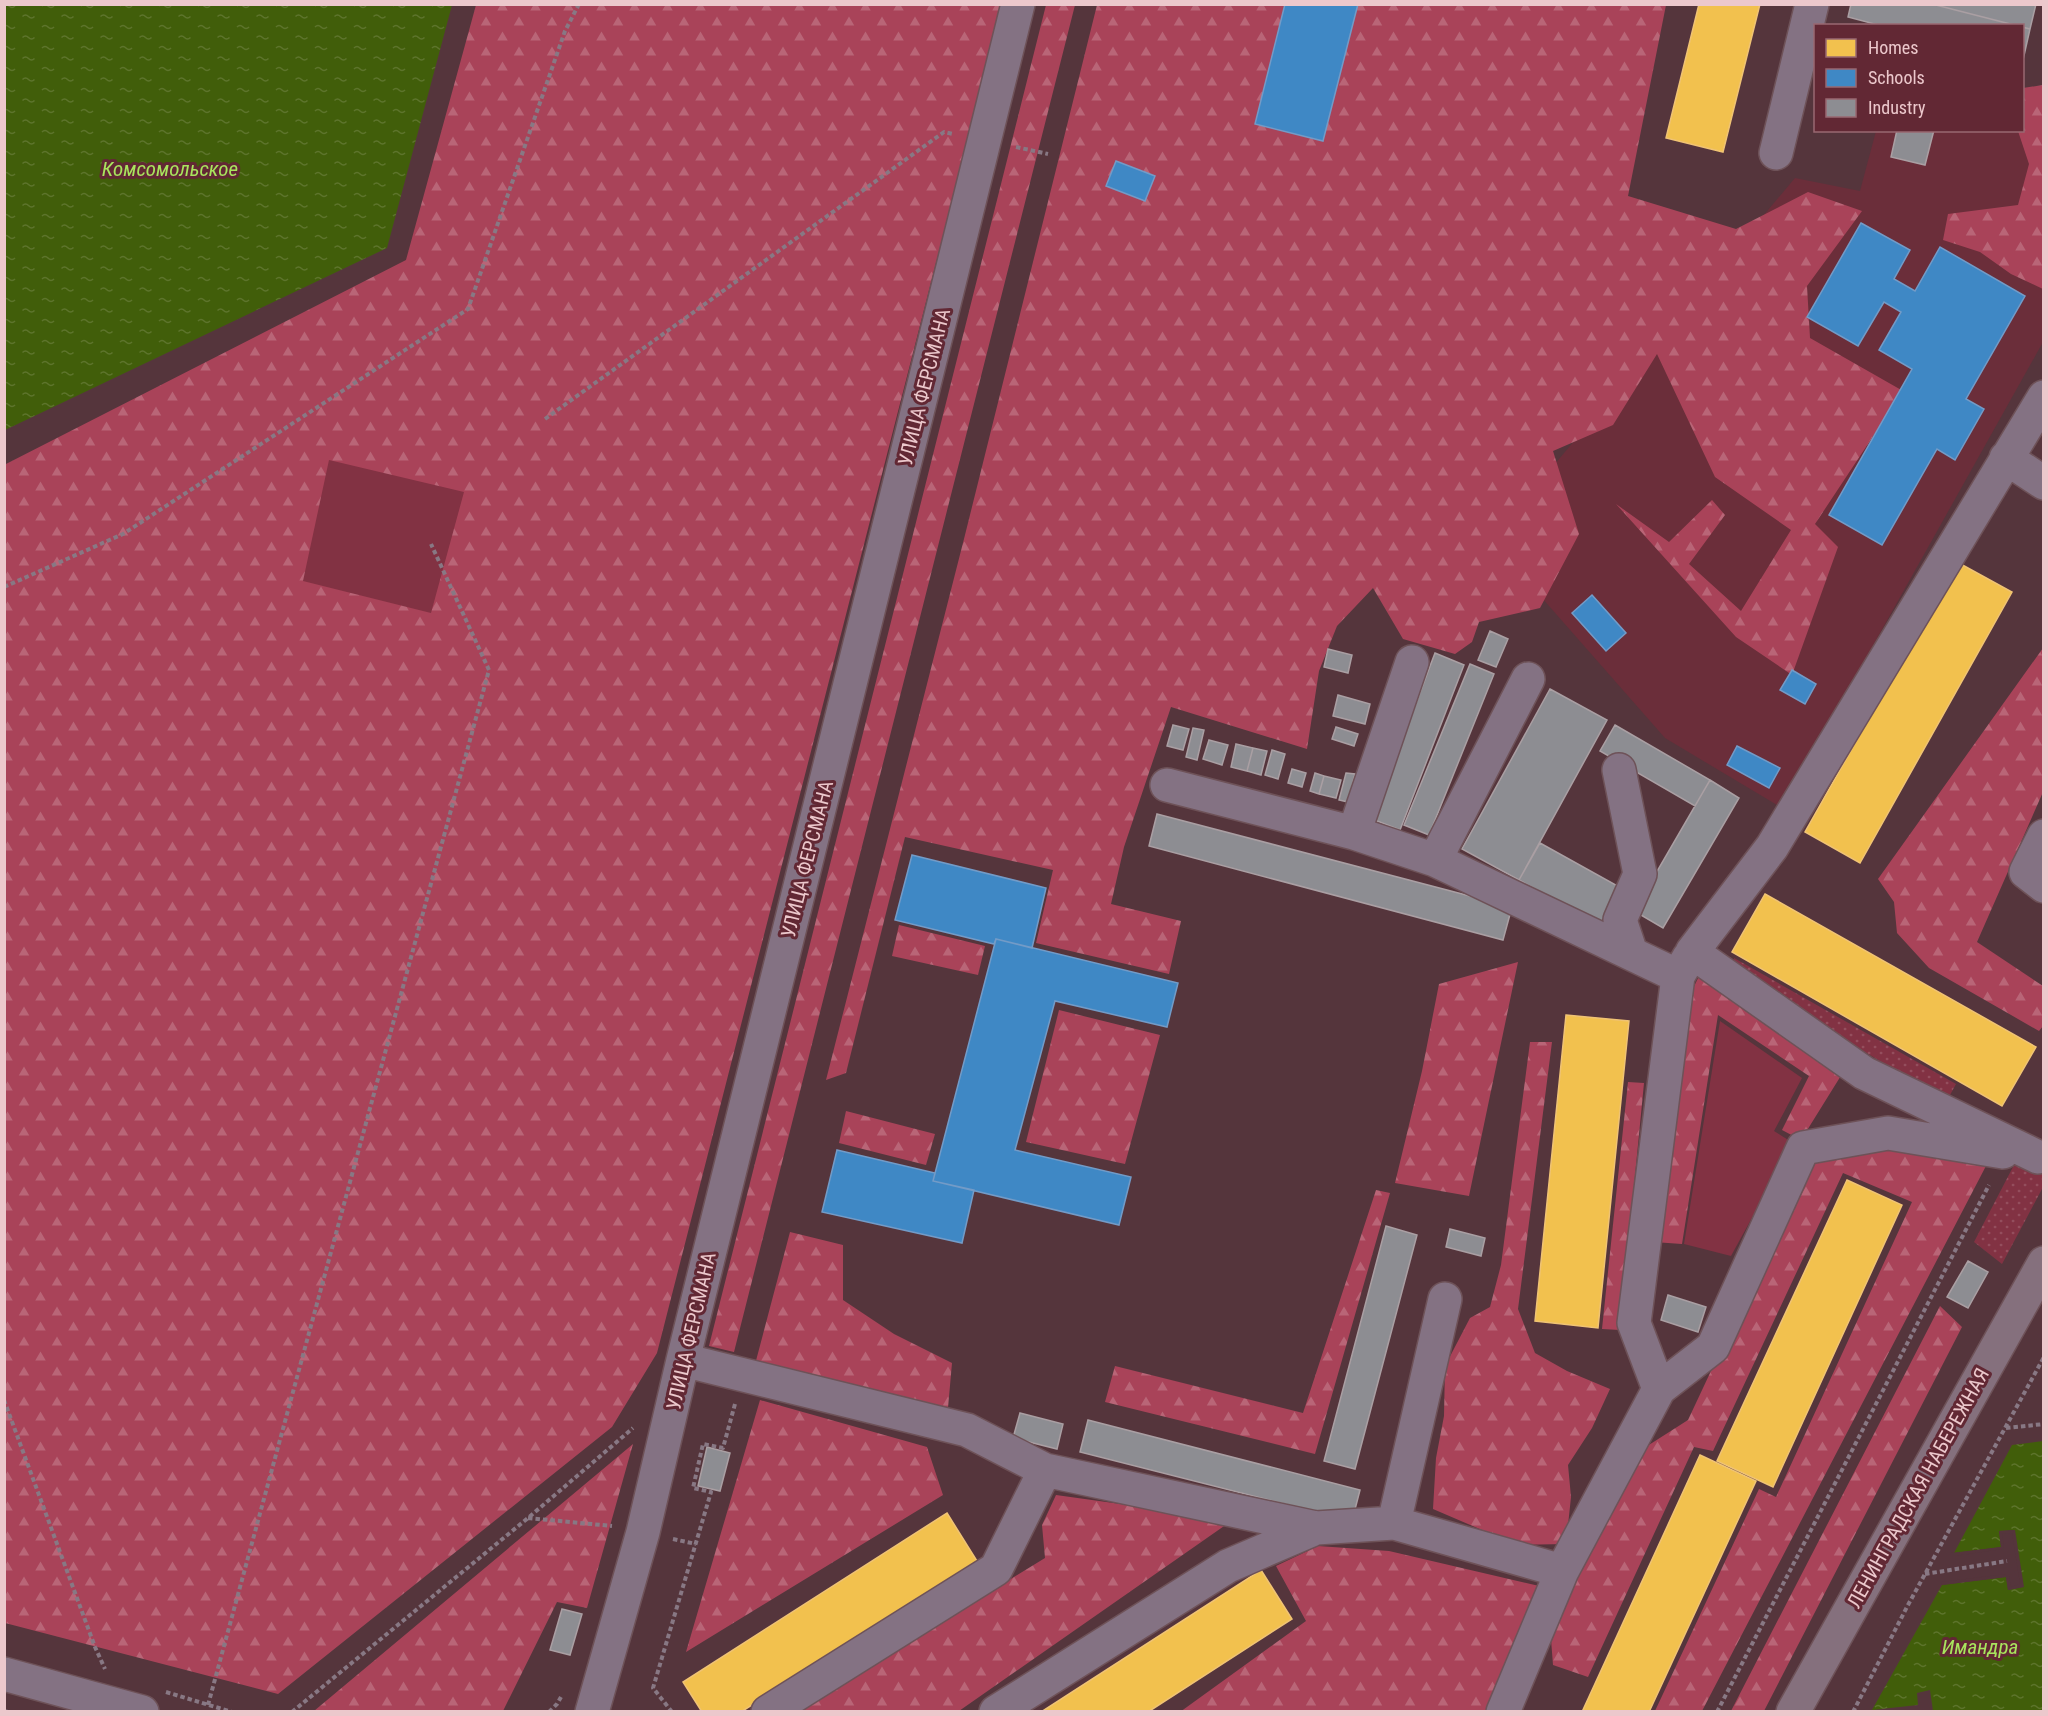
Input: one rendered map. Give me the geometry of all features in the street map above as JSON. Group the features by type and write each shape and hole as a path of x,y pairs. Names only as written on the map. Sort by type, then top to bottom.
{"main road":[{"name":"ЛЕНИНГРАДСКАЯ НАБЕРЕЖНАЯ","path":"1793,1712 2043,1263"}],"street":[{"name":"УЛИЦА ФЕРСМАНА","path":"592,1712 646,1522 683,1360 1018,4"},
{"path":"1776,153 1812,4"},
{"path":"1659,1389 1634,1323 1685,964 1772,846 2043,397"},
{"path":"2006,458 2043,483"},
{"path":"1354,833 1412,662"},
{"path":"1435,860 1528,679"},
{"path":"1619,770 1640,873 1620,920 1631,953"},
{"path":"1167,784 1354,833 1435,860 1631,953 1685,964 1864,1073 2041,1158"},
{"path":"2043,836 2026,872 2043,886"},
{"path":"1503,1712 1562,1571 1659,1389 1713,1347 1803,1148 1888,1133 2041,1158"},
{"path":"1394,1522 1445,1299"},
{"path":"683,1360 967,1430 1045,1470 1316,1528 1394,1522 1562,1571"},
{"path":"768,1712 996,1569 1045,1470"},
{"path":"996,1712 1228,1566 1316,1528"},
{"path":"4,1674 142,1712"}],"path":[{"path":"4,587 123,534 468,309 565,31 579,4"},
{"path":"545,419 944,132 1048,154"},
{"path":"208,1705 489,670 431,544"},
{"path":"1718,1712 1989,1185"},
{"path":"1853,1712 1924,1574 2043,1357"},
{"path":"672,1712 653,1688 711,1492 693,1488 703,1444 723,1448 742,1374"},
{"path":"4,1400 95,1647"},
{"path":"292,1712 641,1422"},
{"path":"2005,1428 2043,1424"},
{"path":"528,1518 620,1527"},
{"path":"1924,1574 2007,1561"}],"shaded area":[{"path":"2024,129 2043,129 2043,342 1782,808 1665,738 1491,540 1795,178 1860,191 1876,132 2024,132"},
{"path":"329,460 464,492 431,613 303,581"},
{"path":"1734,958 1956,1084 1950,1095 1937,1095 1734,974"},
{"path":"1720,1021 1802,1078 1774,1131 1793,1143 1731,1256 1684,1244"},
{"path":"2014,1165 2043,1169 2043,1187 2002,1264 1974,1242"}],"green space":[{"path":"476,5 1002,5 657,1353 612,1427 278,1694 5,1623 4,465 406,260"},
{"path":"1046,5 1075,5 734,1352 709,1346"},
{"path":"1097,5 1666,5 1628,196 1736,229 1808,192 1862,211 1807,286 1810,338 1903,391 1815,524 1838,547 1792,675 1736,637 1616,504 1669,542 1712,500 1725,515 1689,564 1741,611 1791,530 1715,477 1657,354 1613,425 1553,451 1579,534 1540,608 1479,622 1472,642 1455,654 1403,639 1373,588 1337,626 1319,671 1307,749 1171,707 1124,847 1111,904 1181,921 1169,974 1036,943 1053,870 905,837 846,1073 826,1080 965,535"},
{"path":"2044,85 2043,289 2011,274 1980,252 1943,240 1948,214 2018,205 2029,164 2018,132 2024,132 2024,88"},
{"path":"2043,648 2043,792 1977,942 2043,986 2043,1026 2039,1031 1929,968 1897,933 1894,902 1878,879"},
{"path":"899,925 985,946 978,975 892,956"},
{"path":"1518,962 1469,1196 1395,1183 1422,1071 1439,984"},
{"path":"1701,972 1842,1074 1801,1140 1782,1130 1809,1076 1718,1015 1682,1244 1654,1242 1687,1001"},
{"path":"1059,1010 1160,1035 1125,1164 1026,1142"},
{"path":"1530,1042 1552,1042 1518,1309 1535,1353 1567,1371 1610,1389 1592,1428 1568,1465 1571,1497 1566,1544 1517,1545 1433,1509 1436,1458 1444,1416 1445,1366 1470,1318 1490,1307 1501,1265"},
{"path":"1628,1082 1644,1083 1620,1330 1602,1329"},
{"path":"846,1111 935,1134 926,1165 839,1143"},
{"path":"1886,1146 1987,1164 1702,1711 1655,1711 1759,1489 1776,1497 1912,1202 1843,1173 1713,1451 1694,1447 1588,1677 1553,1665 1550,1626 1641,1450 1688,1420 1808,1164"},
{"path":"1376,1190 1390,1193 1315,1454 1105,1402 1115,1366 1303,1413"},
{"path":"790,1232 843,1245 843,1300 894,1334 952,1363 947,1419 753,1372"},
{"path":"1940,1306 1962,1327 1764,1711 1731,1711"},
{"path":"760,1400 927,1447 943,1495 686,1652"},
{"path":"633,1444 587,1608 557,1602 503,1711 314,1711"},
{"path":"1056,1495 1142,1507 1227,1524 959,1711 793,1712 1045,1558 1042,1525"},
{"path":"1318,1546 1389,1551 1548,1588 1491,1711 1180,1712 1306,1621 1276,1566"}],"water":[{"name":"Комсомольское","path":"5,4 452,5 387,248 5,430"},
{"name":"Имандра","path":"2043,1441 2043,1711 1933,1711 1930,1690 1917,1693 1918,1705 1872,1710 1942,1585 2006,1577 2008,1590 2023,1587 2014,1530 1999,1531 2001,1547 1954,1553 2012,1445"}],"pier":[{"path":"2015,1530 2024,1587 2008,1590 2006,1577 1942,1585 1941,1582 2006,1574 2009,1576 2011,1587 2020,1584 2012,1533 2002,1534 2004,1547 2002,1549 1955,1556 1951,1553 2001,1547 1999,1531"}],"building: Homes":[{"path":"1699,4 1760,4 1723,152 1666,138"},
{"path":"1957,562 2012,592 1860,863 1805,832"},
{"path":"1765,894 2036,1047 2002,1106 1732,952"},
{"path":"1566,1015 1629,1021 1598,1328 1535,1321"},
{"path":"1847,1180 1902,1205 1773,1487 1717,1461"},
{"path":"1700,1455 1756,1481 1649,1712 1582,1712"},
{"path":"947,1513 977,1561 741,1712 702,1712 683,1682"},
{"path":"1261,1570 1292,1619 1148,1712 1041,1712"}],"building: Schools":[{"path":"1285,4 1358,4 1323,141 1255,124"},
{"path":"1116,161 1155,176 1145,201 1106,186"},
{"path":"1861,223 1910,250 1894,279 1915,291 1940,247 2025,296 1966,399 1984,409 1955,460 1937,449 1882,545 1829,515 1912,369 1879,350 1901,312 1884,302 1858,346 1807,317"},
{"path":"1592,595 1626,633 1606,651 1572,613"},
{"path":"1792,670 1816,684 1805,704 1780,690"},
{"path":"1737,746 1780,768 1769,788 1727,765"},
{"path":"912,855 1046,888 1032,948 996,939 994,944 895,920"},
{"path":"996,939 1178,983 1167,1027 1055,1001 1015,1150 1131,1177 1119,1225 933,1181"},
{"path":"837,1150 935,1173 933,1181 974,1190 962,1243 822,1212"}],"building: Industry":[{"path":"1851,4 1932,4 2010,24 1874,24 1848,17"},
{"path":"1932,4 2036,4 2030,29 2024,27 2024,24 2010,24"},
{"path":"2024,28 2030,29 2024,56"},
{"path":"1897,132 1933,132 1925,165 1891,157"},
{"path":"1490,631 1508,639 1496,667 1478,660"},
{"path":"1328,649 1352,655 1348,673 1324,667"},
{"path":"1435,653 1464,665 1400,830 1372,819"},
{"path":"1470,664 1494,674 1429,835 1404,825"},
{"path":"1550,689 1607,720 1519,880 1462,849"},
{"path":"1338,695 1370,704 1365,724 1333,716"},
{"path":"1173,725 1189,729 1183,750 1167,746"},
{"path":"1615,725 1710,780 1695,806 1600,751"},
{"path":"1336,727 1358,734 1354,746 1332,739"},
{"path":"1193,728 1204,730 1197,760 1186,757"},
{"path":"1209,740 1228,745 1222,765 1203,759"},
{"path":"1236,744 1253,748 1247,771 1231,767"},
{"path":"1253,748 1267,751 1261,775 1247,771"},
{"path":"1272,750 1285,754 1278,779 1265,775"},
{"path":"1292,769 1306,773 1302,787 1288,783"},
{"path":"1315,773 1324,776 1319,794 1310,791"},
{"path":"1346,773 1355,774 1348,802 1339,800"},
{"path":"1324,776 1341,780 1336,798 1319,794"},
{"path":"1710,780 1739,798 1663,928 1634,911"},
{"path":"1157,814 1512,907 1503,940 1149,846"},
{"path":"1540,843 1623,889 1603,926 1519,880"},
{"path":"1386,1226 1417,1235 1355,1469 1324,1461"},
{"path":"1450,1229 1485,1238 1481,1256 1446,1247"},
{"path":"1968,1261 1988,1272 1968,1308 1947,1297"},
{"path":"1668,1295 1706,1307 1698,1332 1661,1320"},
{"path":"1020,1413 1063,1424 1057,1449 1013,1438"},
{"path":"1088,1420 1360,1490 1352,1521 1080,1452"},
{"path":"707,1447 730,1453 720,1491 698,1486"},
{"path":"562,1609 582,1614 570,1655 550,1650"}]}
